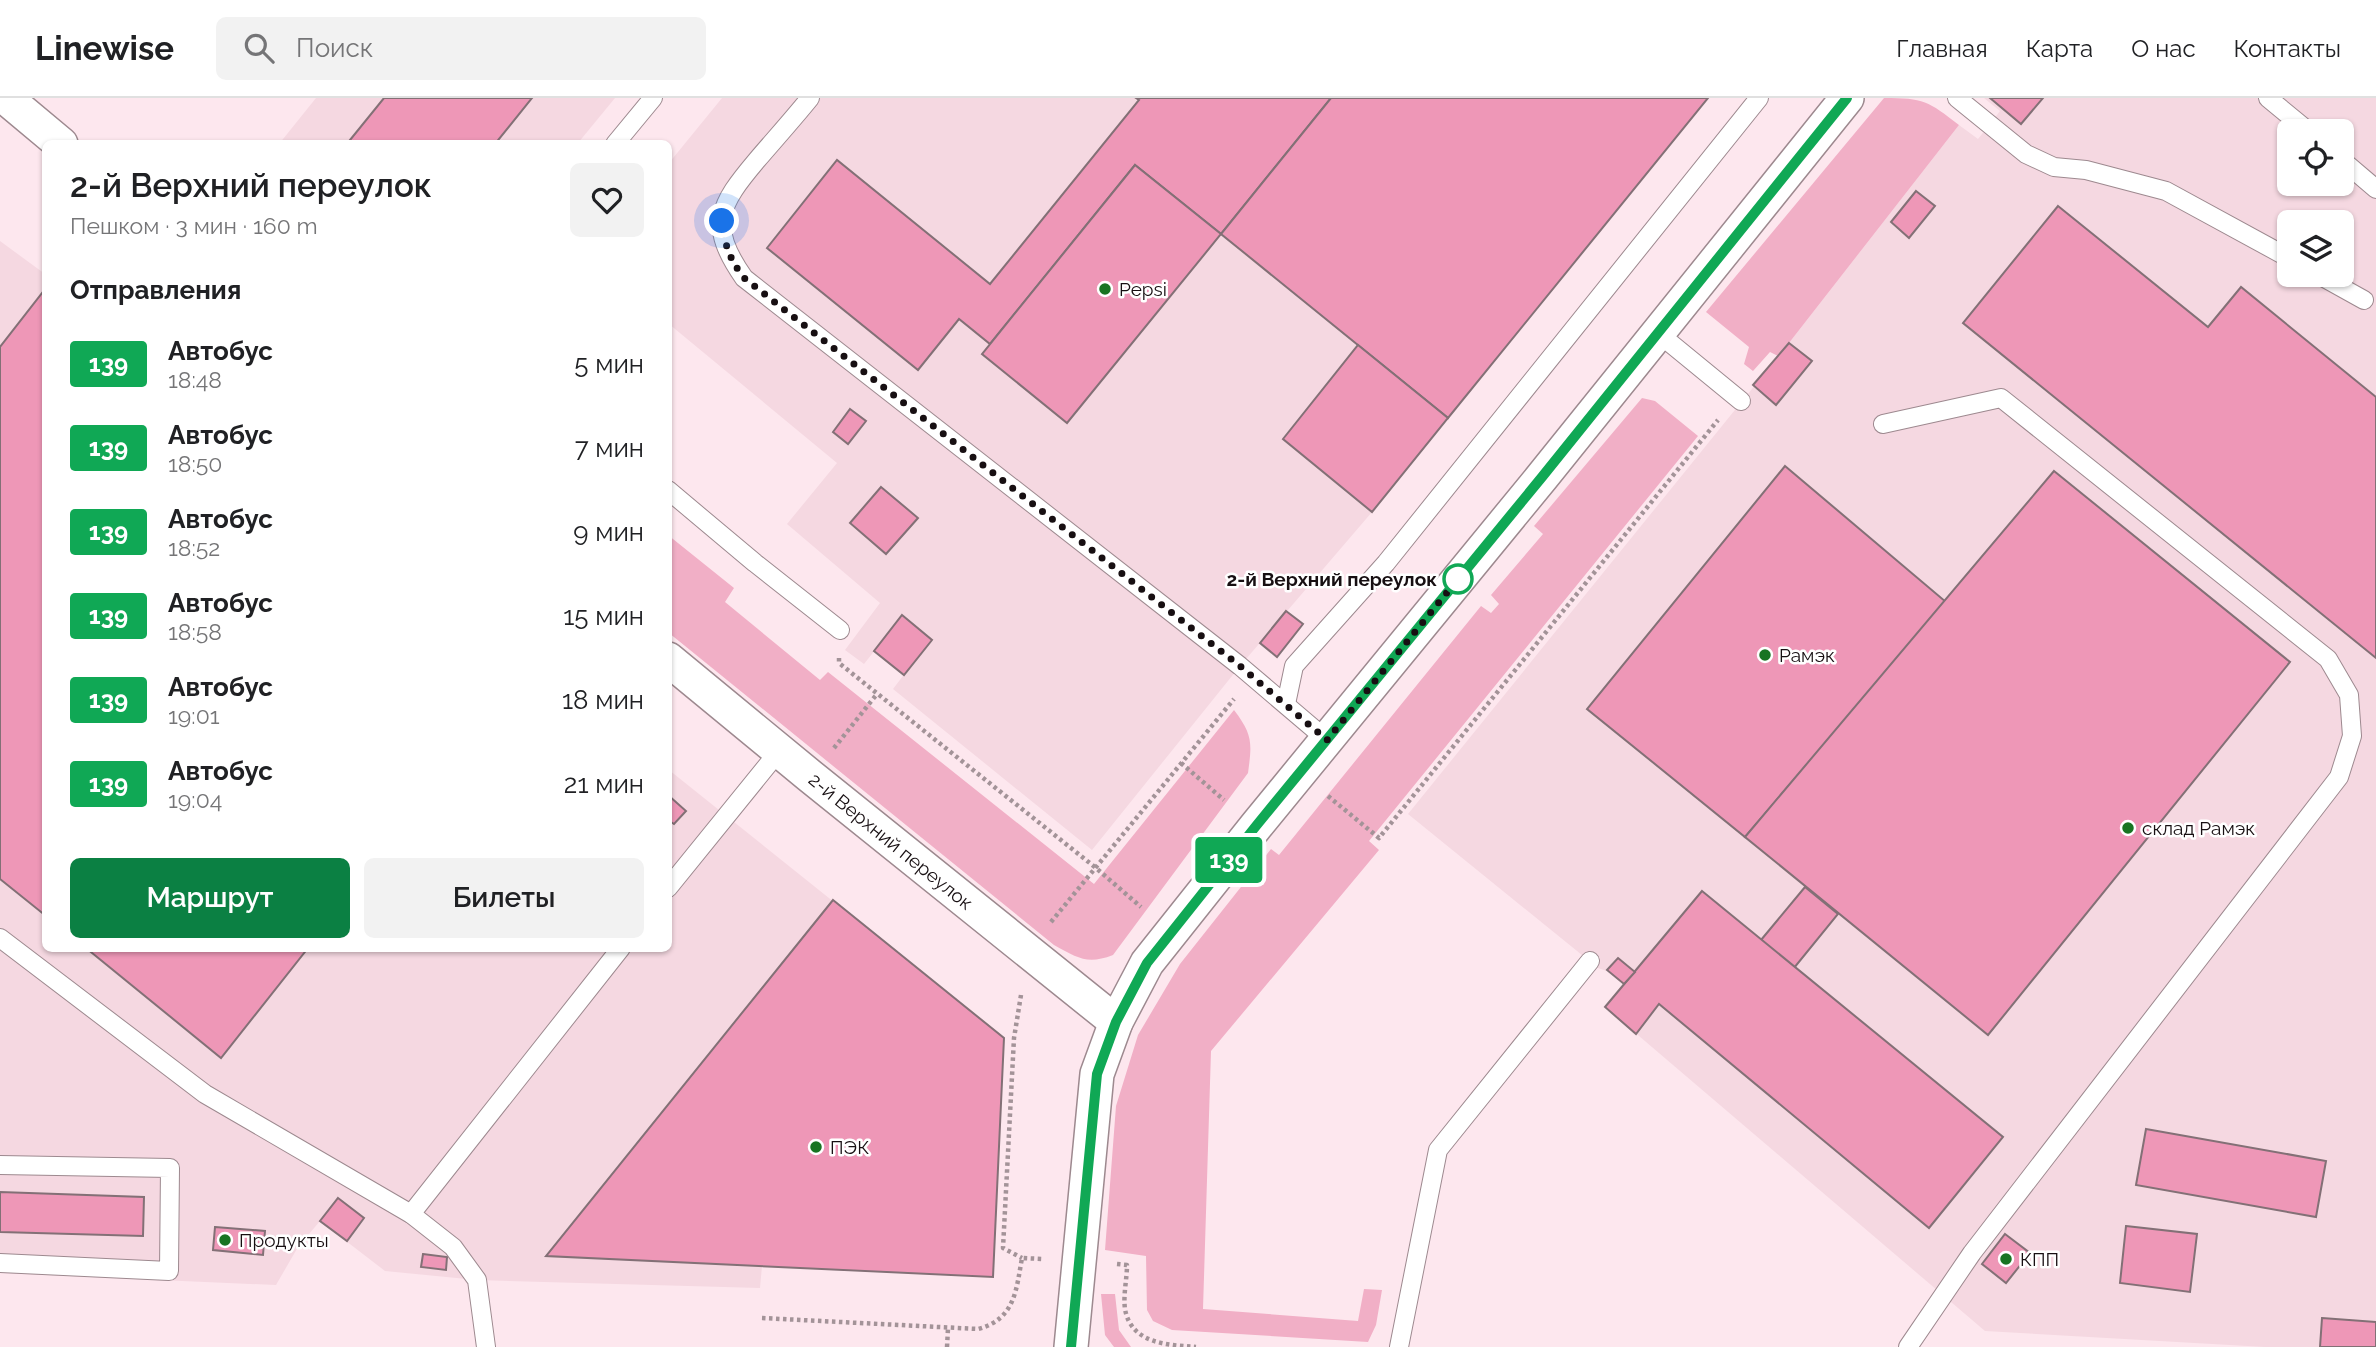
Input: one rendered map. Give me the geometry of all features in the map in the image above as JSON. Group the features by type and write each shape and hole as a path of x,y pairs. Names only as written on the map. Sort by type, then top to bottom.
{"street":[{"path":"6,98 56,140"},
{"path":"1071,1347 1097,1074 1116,1022 1147,963 1847,98"},
{"name":"2-й Верхний переулок","path":"672,662 1116,1022"}],"lane":[{"path":"618,140 653,98"},
{"path":"810,98 734,187 724,204 724,244 732,262 744,278 1253,676 1327,740"},
{"path":"1286,704 1294,666 1386,563 1759,98"},
{"path":"1957,98 2026,154 2054,167 2086,170 2166,191 2277,251"},
{"path":"2268,98 2293,119"},
{"path":"2354,170 2376,189"},
{"path":"2341,287 2364,300"},
{"path":"1658,333 1738,399"},
{"path":"1883,424 2001,398 2328,659 2349,695 2352,736 2339,777 1972,1253 1908,1347"},
{"path":"672,493 840,630"},
{"path":"672,883 779,751"},
{"path":"0,938 205,1094 411,1214 453,1247 477,1280 486,1347"},
{"path":"411,1214 618,952"},
{"path":"1399,1347 1438,1150 1590,961"},
{"path":"0,1165 170,1168 169,1270 0,1263"}],"path":[{"path":"1324,793 1379,838 1738,399"},
{"path":"840,630 839,663 1096,868 1171,933"},
{"path":"1196,1347 1171,1346 1146,1339 1133,1327 1125,1310 1128,1265 1022,1258 1003,1248 1014,1038 1028,951 1253,676"},
{"path":"810,776 877,694"},
{"path":"1181,763 1224,800"},
{"path":"762,1318 978,1329 993,1325 1007,1312 1017,1289 1022,1258"},
{"path":"947,1347 948,1328"}],"shaded area":[{"path":"316,98 615,98 580,140 282,140"},
{"path":"722,98 1708,98 1372,512 1240,666 1092,850 893,689 931,639 902,616 864,664 845,650 880,603 787,524 837,463 672,326 672,159"},
{"path":"1884,98 1925,102 1959,125 1789,343 1778,356 1770,352 1753,371 1744,364 1749,347 1706,312"},
{"path":"1984,98 2376,98 2376,1347 2265,1347 1985,1331 1605,1007 1624,984 1607,971 1598,968 1408,814 1789,343 1959,125 1978,139 2000,111"},
{"path":"0,241 42,272 42,952 672,952 672,772 1004,1038 993,1277 762,1266 760,1288 477,1280 385,1271 320,1221 298,1247 276,1285 0,1273"},
{"path":"1642,398 1655,401 1698,436 1369,841 1379,850 1211,1051 1203,1309 1358,1321 1364,1289 1382,1290 1376,1325 1368,1342 1172,1330 1153,1321 1147,1310 1146,1256 1105,1250 1116,1106 1138,1035 1180,964 1271,849 1279,855 1481,606 1491,613 1499,604 1491,595 1543,534 1534,526"},
{"path":"672,538 734,588 725,602 820,680 828,672 1094,884 1234,710 1245,726 1250,740 1248,773 1113,955 1083,959 1054,945 672,635"},
{"path":"1101,1294 1115,1294 1119,1330 1131,1347 1114,1347 1105,1335"}],"building":[{"path":"384,98 532,98 498,140 350,140"},
{"path":"1136,98 1331,98 1221,234 1135,165 990,344 959,319 918,370 767,248 837,160 990,284 1139,100"},
{"path":"1331,98 1708,98 1448,418 1221,234"},
{"path":"1990,98 2043,98 2021,124"},
{"name":"Pepsi","path":"1135,165 1221,234 1067,423 982,354"},
{"path":"1916,191 1935,206 1909,238 1891,222"},
{"path":"2058,206 2208,327 2241,287 2376,397 2376,658 1963,323"},
{"path":"42,293 42,913 0,879 0,347"},
{"path":"1789,343 1812,361 1776,405 1753,385"},
{"path":"1358,345 1448,418 1372,512 1283,439"},
{"path":"850,409 866,421 848,444 833,432"},
{"name":"Рамэк","path":"1785,466 1946,602 1745,837 1587,709"},
{"path":"2054,471 2290,662 1988,1035 1745,837"},
{"path":"881,487 918,518 886,554 850,523"},
{"path":"1286,611 1303,624 1277,657 1260,643"},
{"path":"902,615 932,640 904,675 874,651"},
{"path":"672,799 686,811 674,824 672,823"},
{"path":"1805,887 1838,914 1794,968 1761,940"},
{"path":"1702,891 2003,1137 1929,1228 1659,1004 1636,1034 1605,1007"},
{"name":"ПЭК","path":"833,900 1004,1038 993,1277 546,1256"},
{"path":"91,952 305,952 221,1058"},
{"path":"1618,958 1635,972 1624,984 1607,970"},
{"path":"2146,1129 2326,1161 2316,1217 2136,1185"},
{"path":"0,1192 144,1197 143,1236 0,1232"},
{"path":"338,1198 364,1218 347,1241 320,1221"},
{"path":"2126,1226 2197,1234 2190,1292 2120,1283"},
{"path":"215,1227 265,1231 263,1255 213,1250"},
{"name":"КПП","path":"2005,1234 2030,1253 2006,1283 1982,1264"},
{"path":"423,1254 447,1257 446,1270 421,1267"},
{"path":"2322,1318 2376,1322 2376,1347 2320,1347"}],"bus line":[{"name":"139","path":"1071,1347 1097,1074 1116,1022 1147,963 1847,98"}],"place":[{"name":"Pepsi","path":"1105,289"},
{"name":"2-й Верхний переулок","path":"1458,579"},
{"name":"Рамэк","path":"1765,655"},
{"name":"склад Рамэк","path":"2128,828"},
{"name":"ПЭК","path":"816,1147"},
{"name":"Продукты","path":"225,1240"},
{"name":"КПП","path":"2006,1259"}],"route":[{"path":"722,221 724,244 732,262 744,278 1240,666 1327,740 1458,579"}]}
